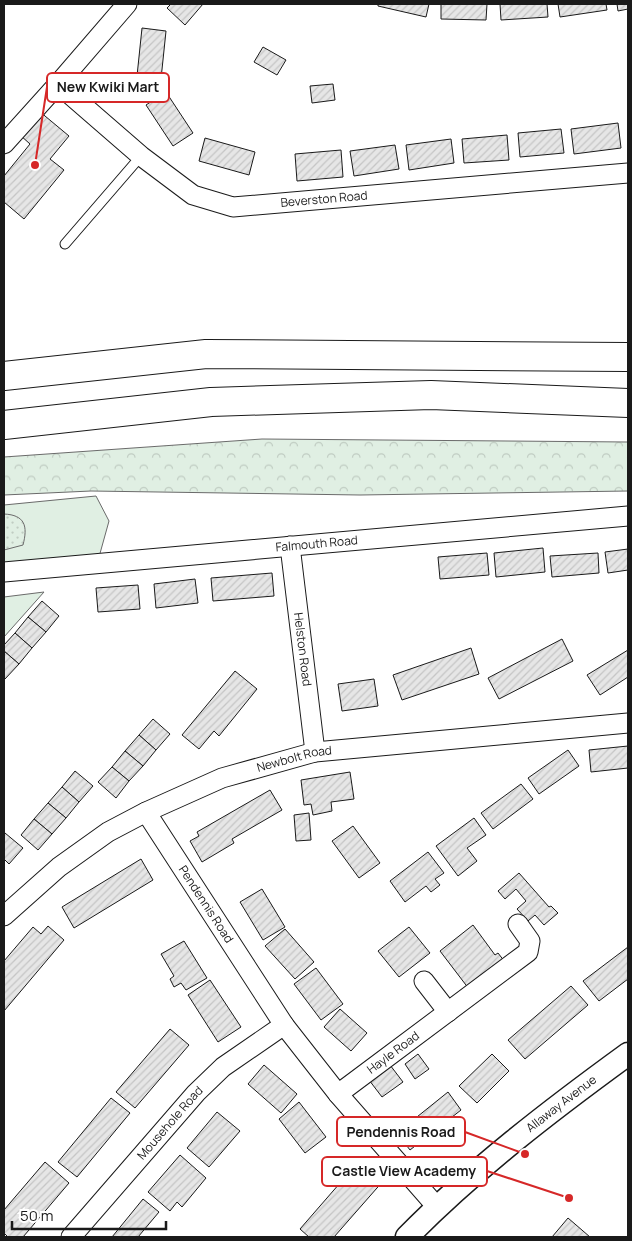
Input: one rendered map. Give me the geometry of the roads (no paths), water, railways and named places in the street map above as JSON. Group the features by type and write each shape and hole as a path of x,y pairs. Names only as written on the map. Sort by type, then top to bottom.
{"highway":[{"path":"4,376 206,354 628,357"},
{"path":"4,425 211,402 431,395 628,403"}],"street":[{"path":"4,144 127,4"},
{"name":"Beverston Road","path":"58,84 141,156 193,195 233,207 628,173"},
{"name":"Falmouth Road","path":"4,572 628,516"},
{"name":"Helston Road","path":"290,546 315,752"},
{"name":"Newbolt Road","path":"4,916 58,867 108,832 146,812 222,778 315,752 628,723"},
{"name":"Pendennis Road","path":"146,812 284,1025 338,1094 437,1207"},
{"name":"Hayle Road","path":"338,1094 528,952 530,941 518,924"},
{"path":"424,981 448,1012"},
{"name":"Mousehole Road","path":"71,1237 196,1093 223,1067 284,1025"},
{"name":"Allaway Avenue","path":"407,1237 437,1207 561,1103 628,1054"}],"lane":[{"path":"65,244 141,156"}],"place":[{"name":"New Kwiki Mart","path":"35,165"},
{"name":"Pendennis Road","path":"525,1154"},
{"name":"Castle View Academy","path":"569,1198"}]}
